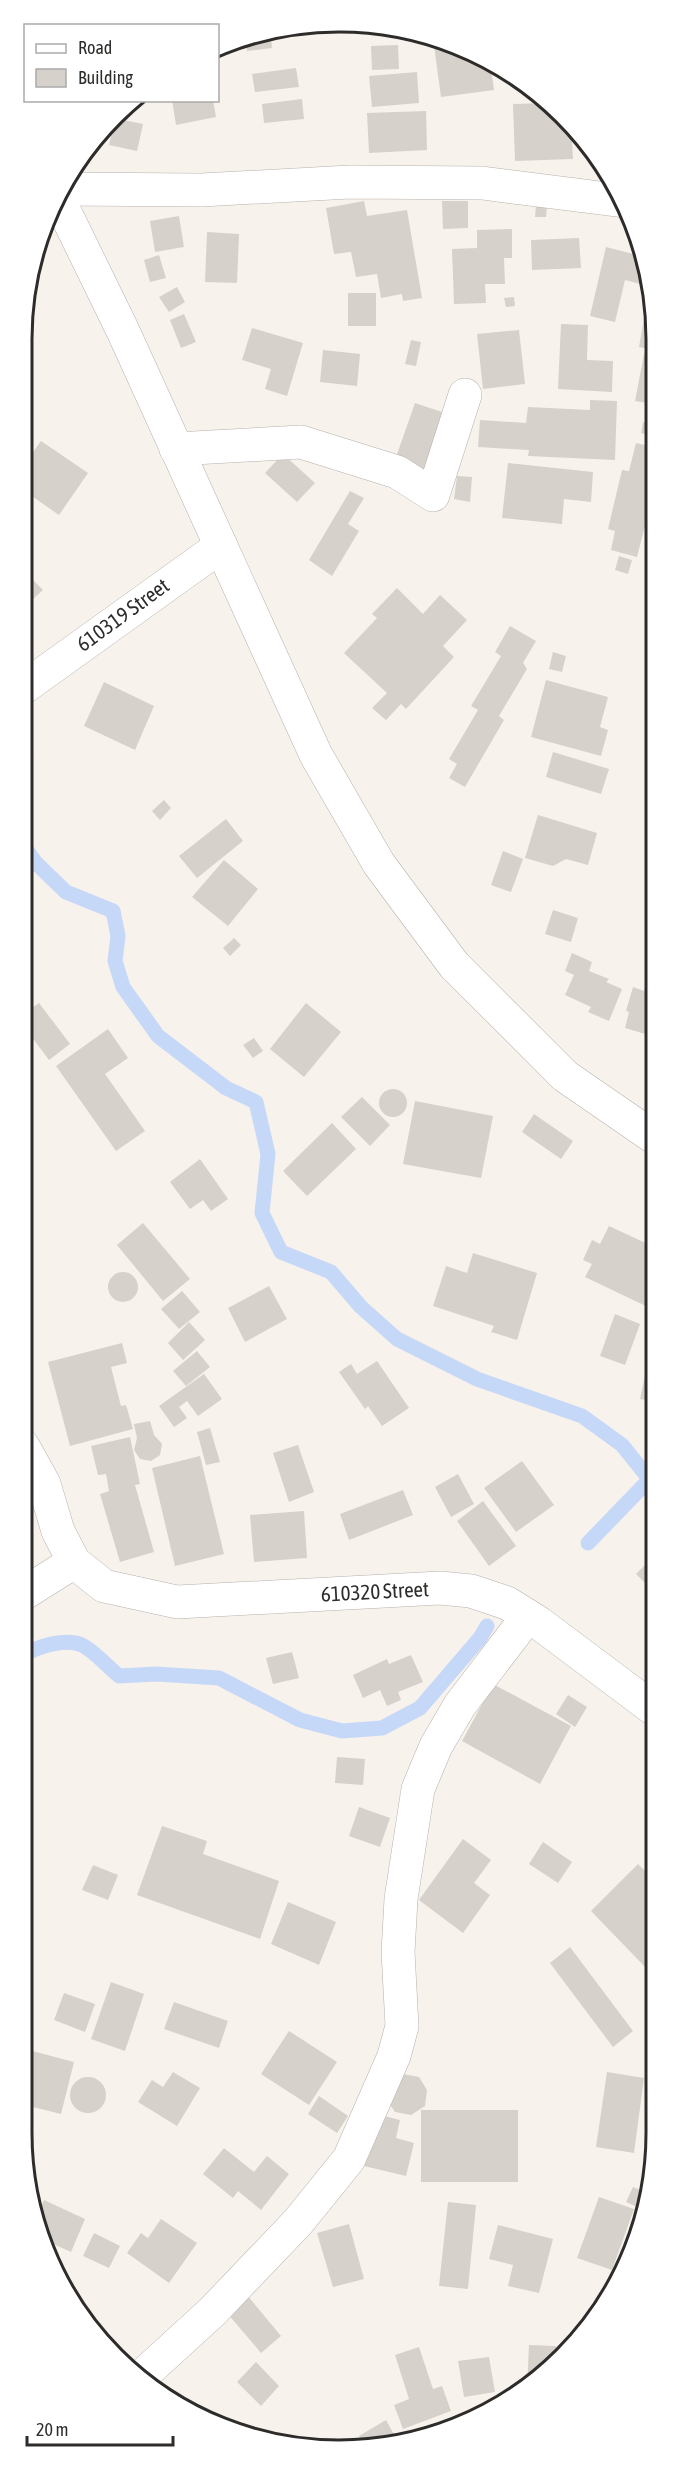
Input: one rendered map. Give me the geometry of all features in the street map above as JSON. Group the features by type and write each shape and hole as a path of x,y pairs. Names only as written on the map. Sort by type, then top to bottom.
{"street":[{"path":"71,189 201,190 350,182 482,183 612,199"},
{"path":"62,206 123,332 316,755 386,873 454,965 565,1076 646,1132"},
{"path":"176,449 301,442 397,472 433,495 465,395"},
{"name":"610319 Street","path":"32,682 221,546"},
{"path":"32,1462 44,1484 58,1531 74,1562 32,1588"},
{"name":"610320 Street","path":"74,1562 104,1586 177,1602 440,1588 471,1591 507,1603 528,1616 646,1703"},
{"path":"146,2372 212,2312 298,2222 349,2159 394,2056 402,2026 398,1952 401,1899 418,1789 436,1746 460,1705 528,1616"}],"building":[{"path":"271,39 272,48 247,51 247,46"},
{"path":"398,45 399,69 372,70 371,46"},
{"path":"434,47 492,73 494,90 441,97"},
{"path":"296,68 299,87 255,92 252,74"},
{"path":"417,72 419,103 372,107 369,76"},
{"path":"302,99 304,119 264,123 262,104"},
{"path":"172,102 213,102 216,117 176,125"},
{"path":"535,103 556,121 572,140 573,159 515,161 513,104"},
{"path":"426,111 427,150 369,153 367,113"},
{"path":"122,120 143,124 137,151 109,145 112,131"},
{"path":"364,201 367,216 407,210 422,298 403,301 402,294 381,298 377,274 356,277 351,252 334,254 326,208"},
{"path":"442,201 468,201 468,228 443,229"},
{"path":"536,205 547,206 546,217 535,217"},
{"path":"179,216 184,247 155,252 150,221"},
{"path":"512,229 512,258 504,258 505,284 485,284 486,303 454,304 452,249 477,248 477,230"},
{"path":"207,232 239,234 237,283 205,282"},
{"path":"579,238 581,268 532,270 531,240"},
{"path":"606,247 633,254 641,284 625,280 615,322 590,316"},
{"path":"159,255 166,278 150,282 144,260"},
{"path":"177,287 185,302 169,312 159,297"},
{"path":"348,293 376,293 376,326 348,326"},
{"path":"514,297 515,306 506,307 504,298"},
{"path":"184,314 196,342 181,348 170,320"},
{"path":"644,318 645,318 646,348 639,347"},
{"path":"561,324 588,325 587,360 613,361 612,392 558,389"},
{"path":"252,328 303,343 287,396 265,389 271,369 242,360"},
{"path":"519,330 525,384 483,389 477,334"},
{"path":"411,340 421,342 416,366 405,364"},
{"path":"323,350 360,354 357,386 320,382"},
{"path":"644,354 646,354 646,403 635,401"},
{"path":"590,400 617,401 615,460 528,456 529,450 478,447 480,420 526,423 528,407 590,410"},
{"path":"415,403 445,413 425,470 395,460"},
{"path":"643,422 646,423 646,434 641,433"},
{"path":"41,441 88,473 59,515 32,496 32,454"},
{"path":"636,443 646,445 646,522 637,557 611,550 615,531 608,529 622,470 629,471"},
{"path":"283,454 315,483 297,502 265,473"},
{"path":"508,463 593,472 591,502 564,499 562,524 502,518"},
{"path":"457,476 472,477 470,502 454,499"},
{"path":"350,491 364,498 348,524 359,531 332,576 309,560"},
{"path":"619,556 632,560 628,574 615,570"},
{"path":"32,579 43,590 32,600"},
{"path":"397,588 423,614 440,595 467,620 443,646 454,657 406,709 401,704 386,720 372,708 387,693 344,653 377,618 372,614"},
{"path":"510,626 536,641 523,663 527,669 499,716 504,720 465,787 449,778 457,764 449,759 478,710 471,706 501,656 495,652"},
{"path":"553,652 566,656 562,672 549,669"},
{"path":"546,680 608,697 600,727 608,730 601,756 531,737"},
{"path":"104,682 154,706 135,750 84,726"},
{"path":"553,752 609,769 601,794 546,777"},
{"path":"164,800 171,808 160,820 152,811"},
{"path":"538,815 597,833 588,865 566,859 553,866 525,858"},
{"path":"226,819 243,841 197,878 179,856"},
{"path":"503,851 523,859 511,892 491,885"},
{"path":"224,860 258,889 228,926 192,897"},
{"path":"553,910 578,918 571,942 545,934"},
{"path":"234,938 241,945 230,956 223,948"},
{"path":"572,953 592,962 589,971 609,979 606,982 622,989 609,1021 588,1012 591,1007 565,995 574,975 565,971"},
{"path":"646,985 646,1034 625,1028 629,1012 626,1011 633,987 644,991"},
{"path":"39,1003 70,1044 49,1060 32,1037 32,1008"},
{"path":"306,1003 341,1032 304,1077 270,1049"},
{"path":"108,1029 128,1058 105,1074 145,1131 116,1151 56,1066"},
{"path":"254,1038 263,1051 253,1058 243,1045"},
{"path":"393,1089 403,1093 407,1103 403,1113 393,1117 383,1113 379,1103 383,1093"},
{"path":"362,1097 390,1125 370,1146 341,1117"},
{"path":"415,1101 493,1116 481,1178 403,1164"},
{"path":"534,1114 573,1141 561,1159 522,1132"},
{"path":"332,1123 356,1149 307,1196 283,1171"},
{"path":"200,1159 228,1199 211,1211 203,1200 190,1209 170,1182"},
{"path":"143,1223 190,1279 163,1301 117,1245"},
{"path":"609,1226 646,1243 646,1306 585,1277 592,1264 583,1260 592,1240 600,1244"},
{"path":"473,1253 537,1273 517,1340 491,1332 494,1326 433,1306 446,1266 467,1273"},
{"path":"123,1272 133,1277 138,1287 133,1297 123,1302 113,1297 108,1287 113,1277"},
{"path":"269,1286 287,1319 245,1342 228,1308"},
{"path":"182,1291 200,1312 179,1329 161,1309"},
{"path":"615,1314 640,1324 625,1365 600,1356"},
{"path":"189,1322 205,1340 183,1360 168,1343"},
{"path":"122,1343 127,1363 111,1367 121,1406 126,1405 133,1429 70,1446 48,1362"},
{"path":"197,1351 210,1367 186,1386 173,1371"},
{"path":"377,1361 409,1408 382,1426 368,1406 365,1409 339,1372 351,1364 357,1374"},
{"path":"646,1370 646,1400 640,1399"},
{"path":"204,1374 222,1399 198,1416 187,1401 179,1407 187,1418 174,1427 159,1406"},
{"path":"150,1421 154,1435 162,1444 160,1455 151,1461 140,1459 134,1450 137,1438 134,1424"},
{"path":"210,1428 220,1462 206,1465 197,1432"},
{"path":"130,1437 140,1484 135,1485 154,1552 120,1562 100,1494 109,1491 106,1474 98,1475 91,1446"},
{"path":"298,1445 314,1492 289,1502 273,1453"},
{"path":"200,1456 224,1554 175,1566 152,1468"},
{"path":"522,1461 554,1505 516,1532 484,1488"},
{"path":"458,1474 474,1504 451,1517 435,1487"},
{"path":"403,1490 413,1515 349,1540 340,1514"},
{"path":"483,1501 516,1546 489,1566 457,1521"},
{"path":"304,1511 307,1558 254,1562 250,1515"},
{"path":"646,1564 646,1584 636,1574"},
{"path":"292,1652 299,1678 273,1684 266,1658"},
{"path":"411,1655 423,1682 398,1692 401,1700 387,1706 380,1690 363,1698 353,1675 387,1659 389,1664"},
{"path":"493,1684 571,1726 540,1784 462,1741"},
{"path":"568,1695 587,1707 575,1727 556,1714"},
{"path":"337,1757 365,1759 363,1785 335,1783"},
{"path":"359,1807 390,1818 380,1847 349,1836"},
{"path":"162,1826 207,1841 203,1854 279,1881 260,1939 137,1895"},
{"path":"463,1839 491,1860 474,1883 490,1895 463,1933 419,1900"},
{"path":"543,1842 572,1862 558,1883 529,1864"},
{"path":"638,1864 646,1872 646,1968 591,1911"},
{"path":"93,1865 118,1875 108,1900 82,1890"},
{"path":"288,1902 336,1922 319,1965 271,1944"},
{"path":"570,1947 633,2031 613,2047 550,1963"},
{"path":"111,1982 144,1994 125,2051 91,2039"},
{"path":"64,1993 95,2004 85,2032 54,2020"},
{"path":"174,2002 228,2021 219,2048 164,2029"},
{"path":"289,2031 337,2062 309,2105 261,2074"},
{"path":"32,2051 74,2062 61,2114 32,2107"},
{"path":"173,2072 200,2088 177,2126 138,2102 152,2080 163,2087"},
{"path":"607,2072 644,2078 634,2153 596,2147"},
{"path":"403,2074 419,2077 427,2090 425,2106 411,2115 395,2112 386,2099"},
{"path":"88,2077 101,2082 106,2095 101,2108 88,2113 75,2108 70,2095 75,2082"},
{"path":"319,2096 348,2116 337,2133 308,2114"},
{"path":"421,2110 518,2110 518,2182 421,2182"},
{"path":"376,2114 400,2120 396,2138 414,2143 406,2176 364,2166"},
{"path":"224,2148 254,2172 267,2156 289,2174 261,2210 238,2191 233,2198 203,2174"},
{"path":"633,2187 640,2190 637,2207 626,2202"},
{"path":"599,2197 634,2209 612,2270 577,2258"},
{"path":"44,2200 85,2219 71,2252 52,2244 41,2207"},
{"path":"448,2202 476,2205 468,2289 439,2286"},
{"path":"161,2219 197,2243 169,2283 127,2253 141,2233 148,2238"},
{"path":"349,2224 364,2279 333,2287 317,2233"},
{"path":"498,2225 553,2239 539,2293 508,2286 513,2265 489,2259"},
{"path":"94,2233 120,2246 109,2268 83,2256"},
{"path":"247,2295 281,2336 261,2353 227,2313"},
{"path":"529,2345 556,2346 556,2351 528,2375"},
{"path":"419,2347 433,2389 442,2386 451,2411 403,2429 394,2405 409,2399 395,2355"},
{"path":"489,2357 495,2392 464,2397 458,2361"},
{"path":"256,2362 279,2386 261,2406 237,2382"},
{"path":"386,2420 395,2436 361,2440 359,2436"}],"waterway":[{"path":"32,858 66,892 113,911 118,936 115,961 123,987 158,1036 226,1088 256,1102 268,1154 262,1213 281,1252 331,1272 361,1307 397,1339 477,1379 582,1416 622,1445 646,1475"},
{"path":"588,1543 646,1483"},
{"path":"32,1651 51,1644 75,1643 91,1651 119,1676 156,1674 219,1678 300,1720 342,1731 382,1728 420,1708 480,1638 487,1626"}]}
